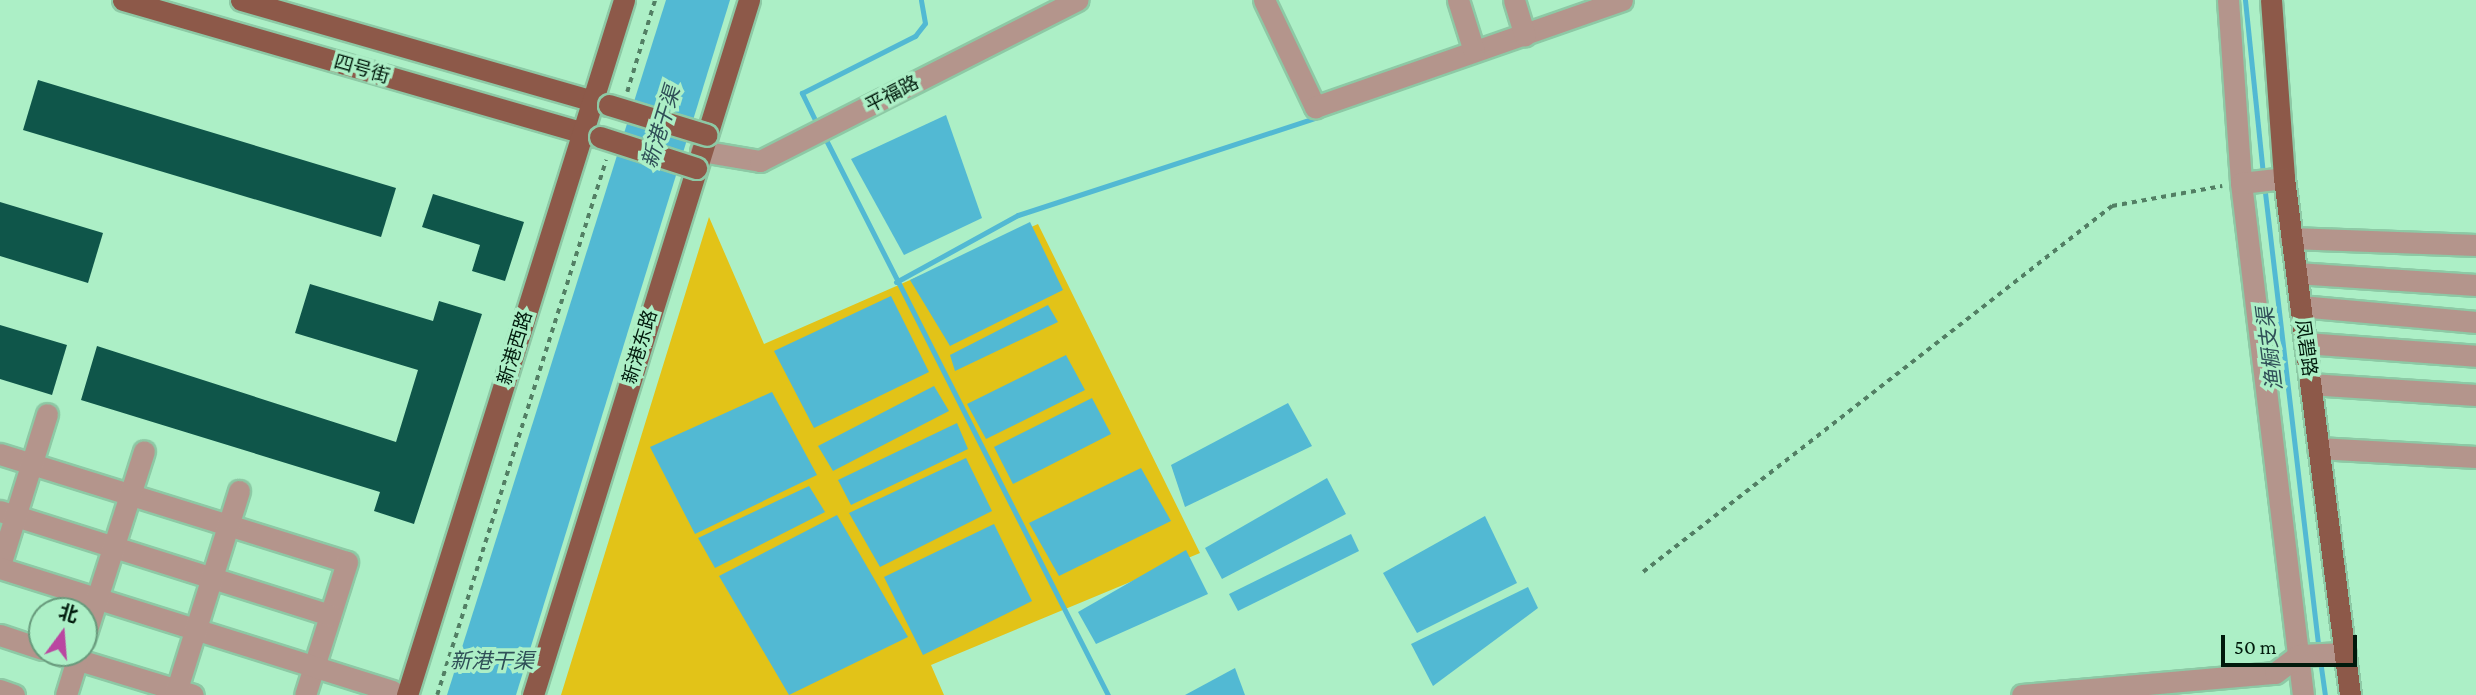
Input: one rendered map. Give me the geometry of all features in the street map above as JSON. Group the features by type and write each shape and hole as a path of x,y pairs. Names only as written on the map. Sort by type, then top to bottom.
{"main road":[{"name":"四号街","path":"123,0 603,147 702,151"},
{"name":"四号街","path":"241,0 616,105 702,151"},
{"name":"新港西路","path":"399,693 624,0"},
{"name":"新港东路","path":"533,695 749,0"},
{"name":"凤碧路","path":"2271,0 2284,178 2350,695"}],"street":[{"name":"平福路","path":"702,151 760,161 1077,0"},
{"path":"1264,0 1315,107 1622,0"},
{"path":"1458,0 1475,51"},
{"path":"1514,0 1525,35"},
{"path":"2228,0 2241,183 2303,695"},
{"path":"2241,183 2284,178"},
{"path":"2291,238 2476,245"},
{"path":"2296,273 2476,285"},
{"path":"2300,306 2476,322"},
{"path":"2305,343 2476,356"},
{"path":"2311,384 2476,394"},
{"path":"47,414 31,464 8,513 0,567 91,597"},
{"path":"2318,448 2476,457"},
{"path":"98,597 144,451"},
{"path":"0,454 347,562 304,695"},
{"path":"98,663 182,693 196,629 239,491"},
{"path":"8,513 330,615"},
{"path":"98,599 399,693"},
{"path":"0,635 28,644"},
{"path":"2022,695 2137,690 2275,673 2299,655 2345,653"},
{"path":"66,695 75,667"},
{"path":"0,690 14,695"}],"path":[{"path":"616,105 655,0"},
{"path":"437,695 603,147"},
{"path":"1643,572 2112,206 2241,183"}],"shaded area":[{"path":"709,217 764,344 1038,224 1200,553 931,665 944,695 561,695"}],"water":[{"name":"新港干渠","path":"666,0 730,0 516,695 447,695"},
{"path":"946,115 982,218 904,255 851,159"},
{"path":"1030,222 1063,290 950,346 910,280"},
{"path":"891,296 929,372 814,428 774,351"},
{"path":"1048,305 1058,322 955,371 950,355"},
{"path":"1066,355 1085,390 986,439 967,404"},
{"path":"934,386 949,411 833,471 818,446"},
{"path":"772,392 817,475 695,534 650,447"},
{"path":"1092,398 1111,434 1013,484 994,447"},
{"path":"1288,403 1312,446 1185,507 1171,465"},
{"path":"957,423 968,449 851,505 838,480"},
{"path":"966,458 992,511 880,567 849,513"},
{"path":"1141,468 1171,521 1059,576 1029,523"},
{"path":"1327,478 1346,514 1222,579 1205,548"},
{"path":"809,486 825,512 715,568 698,538"},
{"path":"837,515 908,637 789,695 719,576"},
{"path":"1485,516 1517,583 1417,633 1383,573"},
{"path":"994,524 1032,601 923,655 884,577"},
{"path":"1351,534 1359,551 1238,611 1229,594"},
{"path":"1186,550 1208,594 1096,644 1078,612"},
{"path":"1528,587 1538,608 1433,686 1411,644"},
{"path":"1235,668 1245,695 1185,695"}],"building":[{"path":"38,80 396,188 381,237 23,130"},
{"path":"433,194 524,222 505,281 472,271 480,245 422,227"},
{"path":"0,202 103,233 88,283 0,256"},
{"path":"310,284 433,321 439,301 482,314 414,524 374,511 380,492 81,400 97,346 396,442 418,370 295,333"},
{"path":"0,325 67,345 52,395 0,379"}],"waterway":[{"path":"818,126 802,93 915,36 925,23 921,0"},
{"name":"渔橱支渠","path":"2245,0 2263,174"},
{"path":"896,282 1018,215 1321,116"},
{"path":"823,134 1108,695"},
{"name":"渔橱支渠","path":"2264,184 2319,651"},
{"name":"渔橱支渠","path":"2320,660 2325,695"}]}
